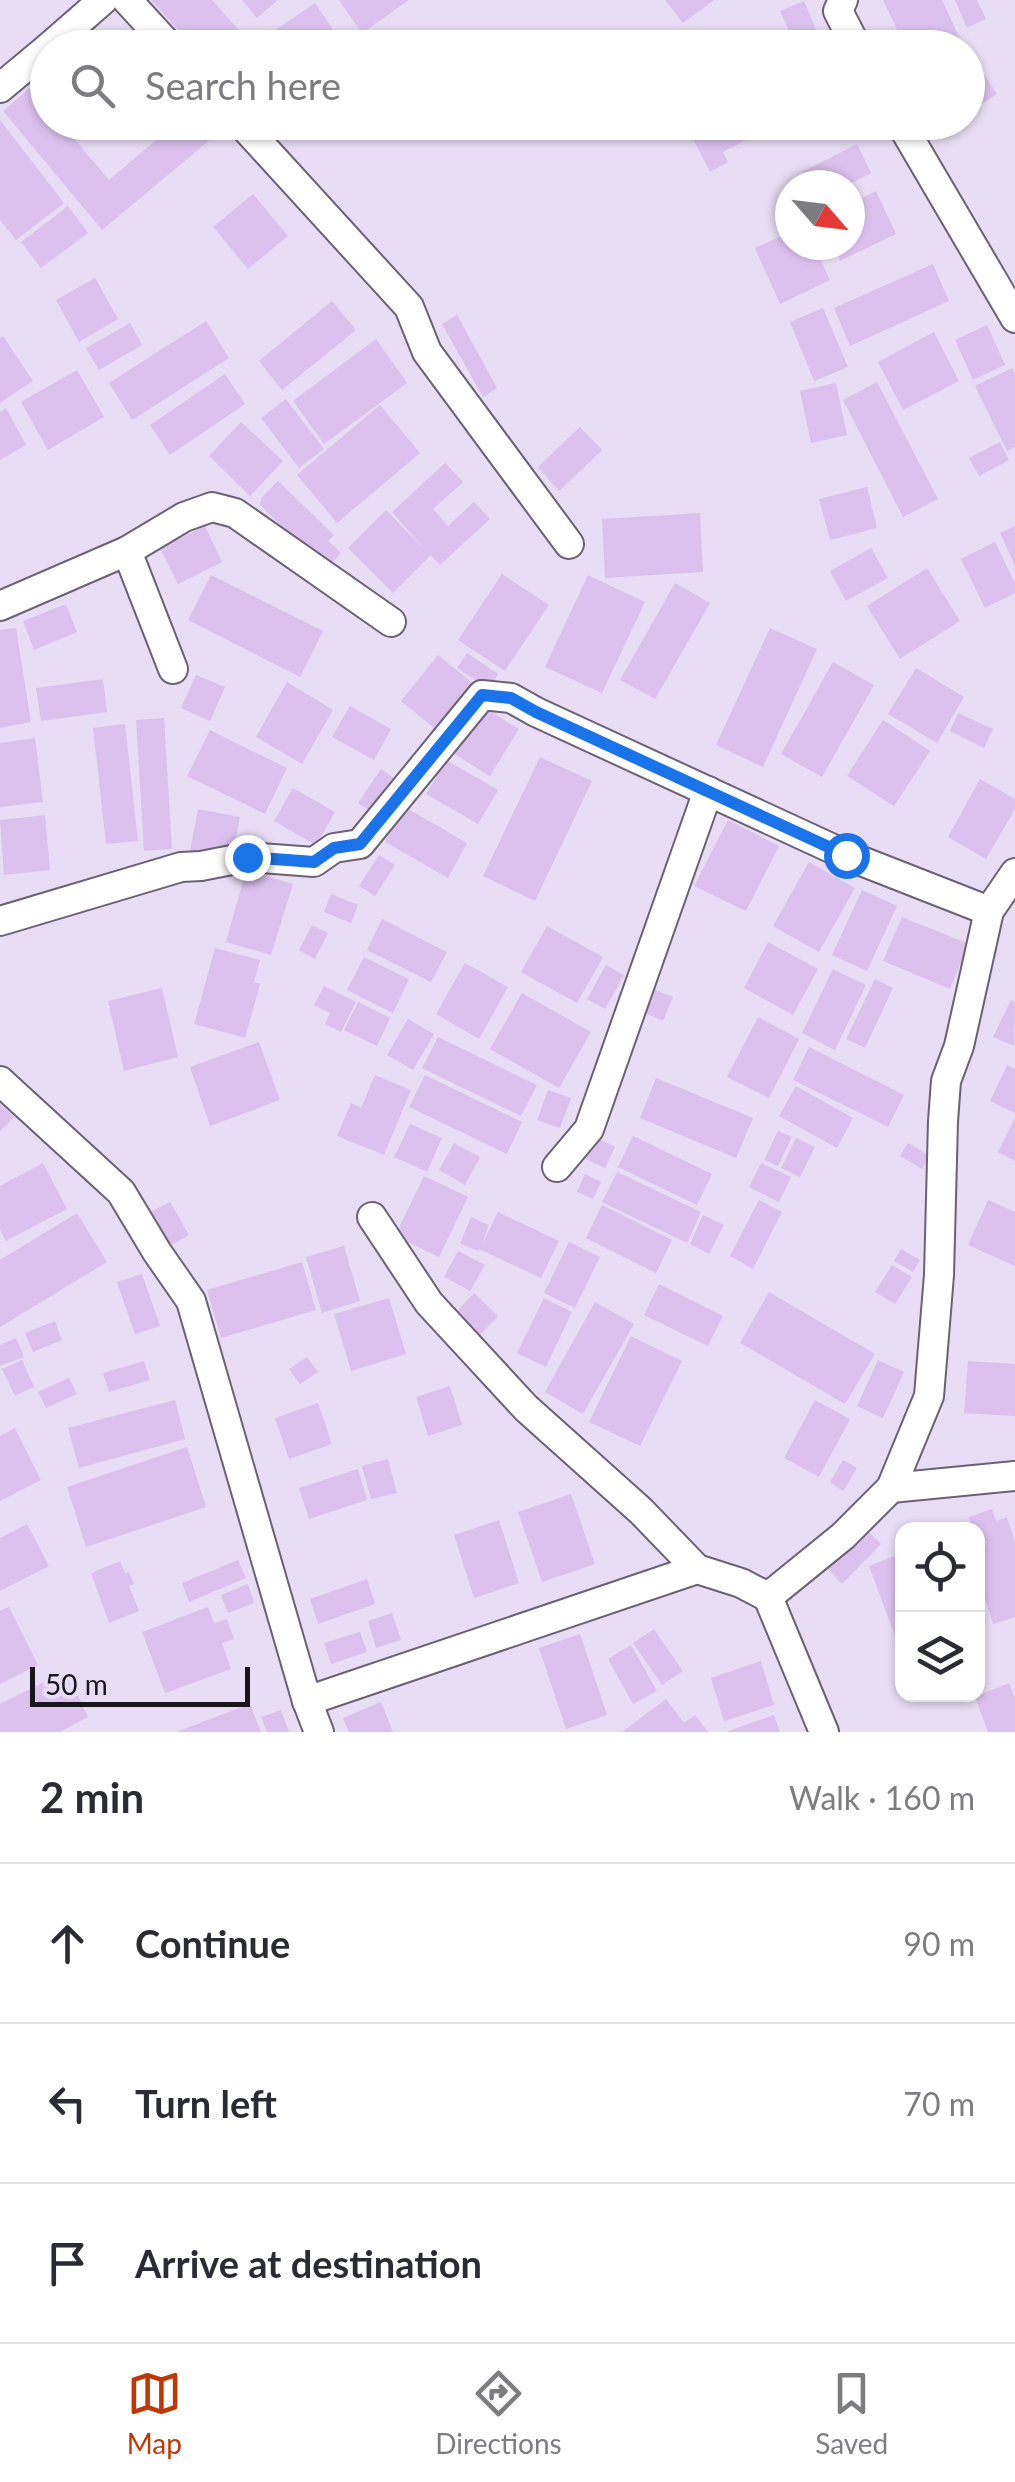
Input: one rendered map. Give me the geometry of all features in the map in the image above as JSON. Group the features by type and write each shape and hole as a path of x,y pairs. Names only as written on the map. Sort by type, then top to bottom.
{"street":[{"path":"69,30 103,0"},
{"path":"127,0 154,30"},
{"path":"843,0 838,11 848,30"},
{"path":"0,88 30,63"},
{"path":"256,140 409,307 427,352 569,544"},
{"path":"911,140 1015,318"},
{"path":"0,606 127,551 184,516 212,507 235,513 390,622"},
{"path":"127,551 173,670"},
{"path":"0,922 180,866 247,857 314,862 334,848 360,844 482,695 511,698 846,855 989,911"},
{"path":"557,1167 589,1130 708,791"},
{"path":"768,1597 842,1536 891,1488 928,1396 940,1275 946,1081 959,1046 989,911 1015,873"},
{"path":"0,1081 122,1192 191,1301 319,1732"},
{"path":"372,1216 429,1303 526,1408 641,1510 697,1570 741,1582 768,1597 824,1732"},
{"path":"891,1488 1015,1476"},
{"path":"307,1700 697,1570"}],"building":[{"path":"151,0 212,0 239,30 178,30"},
{"path":"242,0 278,0 257,18"},
{"path":"339,0 409,0 366,30 360,30"},
{"path":"665,0 714,0 683,23"},
{"path":"883,0 942,0 956,30 897,30"},
{"path":"955,0 977,0 986,19 967,28"},
{"path":"804,1 816,30 789,30 780,11"},
{"path":"315,3 333,30 275,30"},
{"path":"985,76 997,94 985,102"},
{"path":"30,88 30,140 75,140 109,180 156,140 210,140 102,230 3,111"},
{"path":"0,120 64,203 16,240 0,220"},
{"path":"694,140 746,140 723,152 728,162 710,172"},
{"path":"857,144 871,173 865,176 865,170 806,170"},
{"path":"876,191 896,234 865,249 865,196"},
{"path":"253,194 288,236 248,269 213,227"},
{"path":"68,206 88,233 41,268 21,242"},
{"path":"775,239 775,260 820,260 830,280 780,304 755,248"},
{"path":"933,264 949,301 850,346 834,308"},
{"path":"95,278 118,319 79,342 56,300"},
{"path":"332,301 356,330 282,390 259,361"},
{"path":"823,308 848,367 814,381 790,322"},
{"path":"457,315 497,388 483,397 442,324"},
{"path":"206,321 229,358 132,420 109,383"},
{"path":"130,323 142,345 99,370 86,348"},
{"path":"987,325 1005,365 973,380 955,340"},
{"path":"934,332 959,381 903,410 878,362"},
{"path":"3,336 33,381 0,403 0,338"},
{"path":"376,339 407,383 324,444 293,401"},
{"path":"1012,368 1015,447 1007,451 975,386"},
{"path":"77,370 104,417 48,450 21,402"},
{"path":"225,374 245,404 170,455 150,425"},
{"path":"877,382 938,499 903,517 843,400"},
{"path":"836,383 847,435 811,443 800,391"},
{"path":"286,399 324,449 299,468 261,418"},
{"path":"380,405 420,453 337,523 297,475"},
{"path":"6,408 26,445 0,460 0,412"},
{"path":"241,422 283,461 250,496 209,456"},
{"path":"580,427 602,450 559,491 538,467"},
{"path":"1000,442 1009,460 979,476 969,458"},
{"path":"445,463 463,482 433,509 448,526 474,502 490,519 440,565 431,555 393,593 348,548 386,510 424,549 392,512"},
{"path":"278,481 334,535 328,541 341,553 325,569 259,504"},
{"path":"867,487 877,528 830,540 819,499"},
{"path":"700,513 703,572 605,578 602,519"},
{"path":"205,526 222,562 178,584 160,548"},
{"path":"1015,526 1015,566 1000,533"},
{"path":"995,542 1015,583 1015,593 985,608 961,559"},
{"path":"871,548 888,578 846,601 830,571"},
{"path":"927,568 960,621 900,659 867,606"},
{"path":"502,574 549,605 505,671 458,640"},
{"path":"211,575 323,631 300,677 188,620"},
{"path":"588,575 645,602 602,693 545,667"},
{"path":"675,583 710,603 655,699 620,680"},
{"path":"66,604 77,632 34,650 23,621"},
{"path":"16,628 31,722 0,728 0,630"},
{"path":"770,628 817,649 763,767 716,745"},
{"path":"467,653 498,674 489,689 457,668"},
{"path":"438,655 476,686 439,732 401,701"},
{"path":"833,662 874,685 822,777 781,754"},
{"path":"916,668 964,697 937,743 888,714"},
{"path":"196,675 225,687 210,721 181,708"},
{"path":"103,679 107,712 41,721 36,688"},
{"path":"287,682 333,710 302,764 256,737"},
{"path":"350,706 391,729 374,760 332,737"},
{"path":"482,706 519,729 490,776 453,753"},
{"path":"958,713 993,729 984,748 950,731"},
{"path":"164,718 172,849 144,851 136,720"},
{"path":"883,720 930,751 894,806 847,776"},
{"path":"125,724 138,841 106,844 93,728"},
{"path":"210,730 287,768 265,814 187,776"},
{"path":"35,738 43,802 0,807 0,743"},
{"path":"540,757 592,781 535,901 483,876"},
{"path":"446,760 498,790 478,824 426,794"},
{"path":"381,769 399,782 377,815 358,803"},
{"path":"980,779 1015,799 1015,809 986,859 948,837"},
{"path":"293,788 335,812 316,845 274,821"},
{"path":"405,807 467,843 448,878 385,842"},
{"path":"198,809 240,817 232,859 190,851"},
{"path":"45,815 50,870 4,875 0,820"},
{"path":"728,820 779,846 746,911 694,886"},
{"path":"379,855 395,865 375,896 359,886"},
{"path":"809,862 855,888 819,952 773,926"},
{"path":"246,870 293,884 271,955 226,942"},
{"path":"862,890 897,906 867,971 832,955"},
{"path":"331,894 358,905 351,923 324,912"},
{"path":"902,917 969,944 950,989 883,961"},
{"path":"382,919 447,952 431,982 367,950"},
{"path":"312,925 328,933 315,959 299,950"},
{"path":"547,926 603,957 577,1003 521,972"},
{"path":"768,942 818,969 793,1015 744,988"},
{"path":"215,948 260,960 254,982 260,984 245,1038 194,1024"},
{"path":"364,957 409,979 393,1013 347,990"},
{"path":"465,963 508,987 479,1039 436,1014"},
{"path":"606,965 624,975 605,1009 587,999"},
{"path":"833,969 866,985 835,1050 802,1033"},
{"path":"875,979 893,988 865,1048 846,1039"},
{"path":"643,985 673,997 663,1021 634,1008"},
{"path":"324,986 356,1002 341,1032 325,1024 330,1013 314,1005"},
{"path":"162,988 178,1057 124,1071 108,1001"},
{"path":"522,993 591,1032 559,1088 490,1049"},
{"path":"1011,1000 1015,1002 1014,1046 993,1037"},
{"path":"358,1002 390,1018 377,1046 344,1030"},
{"path":"758,1017 799,1039 769,1098 727,1077"},
{"path":"408,1019 434,1034 413,1070 387,1055"},
{"path":"438,1037 537,1085 521,1116 422,1068"},
{"path":"259,1042 280,1100 210,1126 190,1067"},
{"path":"809,1047 904,1095 888,1127 793,1080"},
{"path":"1007,1065 1015,1069 1015,1113 990,1101"},
{"path":"375,1075 411,1090 384,1155 337,1136 351,1103 361,1108"},
{"path":"425,1075 522,1122 507,1154 409,1107"},
{"path":"656,1078 753,1118 736,1158 640,1118"},
{"path":"796,1086 853,1118 837,1148 779,1116"},
{"path":"548,1090 571,1098 560,1128 537,1120"},
{"path":"0,1104 14,1117 0,1131"},
{"path":"1015,1118 1015,1161 998,1152"},
{"path":"410,1124 442,1138 427,1172 394,1157"},
{"path":"778,1131 792,1137 778,1166 764,1160"},
{"path":"633,1136 712,1174 697,1205 618,1167"},
{"path":"596,1137 615,1147 605,1168 586,1159"},
{"path":"796,1138 815,1147 800,1177 781,1168"},
{"path":"454,1143 480,1157 465,1185 439,1170"},
{"path":"908,1143 930,1156 922,1169 900,1156"},
{"path":"43,1163 67,1209 6,1241 0,1230 0,1186"},
{"path":"761,1163 791,1177 779,1202 749,1187"},
{"path":"617,1172 701,1212 687,1243 602,1202"},
{"path":"585,1174 601,1182 593,1199 577,1192"},
{"path":"424,1176 468,1197 439,1257 395,1236"},
{"path":"759,1200 782,1212 753,1269 730,1256"},
{"path":"988,1200 1015,1212 1015,1266 968,1245"},
{"path":"170,1202 189,1235 168,1247 149,1213"},
{"path":"602,1205 672,1240 656,1273 586,1238"},
{"path":"498,1212 559,1241 541,1278 460,1243 471,1217 489,1225 482,1244"},
{"path":"77,1213 107,1262 0,1327 0,1260"},
{"path":"703,1215 724,1225 709,1254 690,1244"},
{"path":"569,1242 600,1257 575,1308 544,1293"},
{"path":"344,1246 360,1301 322,1313 306,1257"},
{"path":"901,1249 920,1260 913,1272 894,1261"},
{"path":"458,1251 485,1265 470,1291 444,1277"},
{"path":"302,1262 316,1310 221,1338 207,1290"},
{"path":"892,1265 912,1277 895,1304 875,1292"},
{"path":"142,1274 160,1326 135,1334 117,1282"},
{"path":"659,1284 723,1316 708,1346 644,1315"},
{"path":"769,1292 875,1354 845,1404 740,1343"},
{"path":"474,1293 498,1316 480,1335 456,1312"},
{"path":"389,1298 406,1354 351,1371 334,1314"},
{"path":"544,1298 572,1312 546,1367 517,1353"},
{"path":"595,1302 634,1324 583,1414 545,1392"},
{"path":"55,1321 62,1340 33,1352 25,1333"},
{"path":"631,1336 682,1361 640,1446 589,1422"},
{"path":"16,1338 24,1357 0,1366 0,1345"},
{"path":"307,1357 318,1372 300,1384 289,1369"},
{"path":"22,1360 34,1387 15,1396 2,1369"},
{"path":"878,1360 904,1372 883,1418 857,1406"},
{"path":"144,1361 150,1380 109,1392 103,1373"},
{"path":"968,1361 1015,1364 1015,1416 964,1413"},
{"path":"69,1378 77,1394 46,1408 38,1392"},
{"path":"450,1386 462,1425 428,1436 416,1397"},
{"path":"175,1400 185,1439 79,1468 68,1428"},
{"path":"815,1400 850,1419 819,1477 784,1458"},
{"path":"318,1403 332,1444 289,1459 275,1418"},
{"path":"15,1428 41,1480 0,1501 0,1436"},
{"path":"187,1447 206,1507 86,1547 67,1487"},
{"path":"388,1459 397,1493 371,1499 362,1466"},
{"path":"843,1460 857,1468 843,1491 830,1482"},
{"path":"358,1469 367,1500 309,1519 299,1488"},
{"path":"571,1494 595,1564 542,1582 518,1512"},
{"path":"992,1509 996,1521 1007,1517 1015,1542 1015,1617 993,1624 985,1598 985,1522 971,1522 969,1517"},
{"path":"499,1520 519,1583 474,1598 454,1535"},
{"path":"27,1524 49,1566 0,1591 0,1538"},
{"path":"867,1530 881,1544 842,1584 828,1569"},
{"path":"895,1556 895,1636 869,1566"},
{"path":"238,1560 246,1578 189,1602 182,1583"},
{"path":"120,1561 134,1584 129,1586 139,1611 109,1623 91,1573"},
{"path":"367,1579 375,1604 318,1624 310,1599"},
{"path":"248,1584 254,1603 228,1613 221,1595"},
{"path":"9,1607 38,1665 0,1684 0,1611"},
{"path":"208,1607 214,1623 227,1619 234,1639 222,1643 231,1669 165,1693 142,1632"},
{"path":"392,1613 401,1640 376,1648 368,1621"},
{"path":"654,1629 683,1671 662,1685 633,1643"},
{"path":"360,1632 367,1652 331,1664 324,1643"},
{"path":"580,1634 607,1715 566,1729 539,1648"},
{"path":"631,1645 657,1691 633,1704 608,1659"},
{"path":"761,1661 774,1705 724,1721 711,1678"},
{"path":"66,1671 88,1717 60,1732 0,1732 0,1704"},
{"path":"1009,1683 1015,1698 1015,1732 988,1732 977,1702 985,1702 985,1693"},
{"path":"666,1699 684,1723 695,1715 708,1732 622,1732"},
{"path":"381,1702 393,1732 349,1732 343,1718"},
{"path":"250,1704 261,1732 176,1732"},
{"path":"281,1710 289,1732 267,1732 261,1717"},
{"path":"774,1715 780,1732 728,1732 728,1731"}],"route":[{"path":"247,857 314,862 334,848 360,844 482,695 511,698 846,855"}]}
